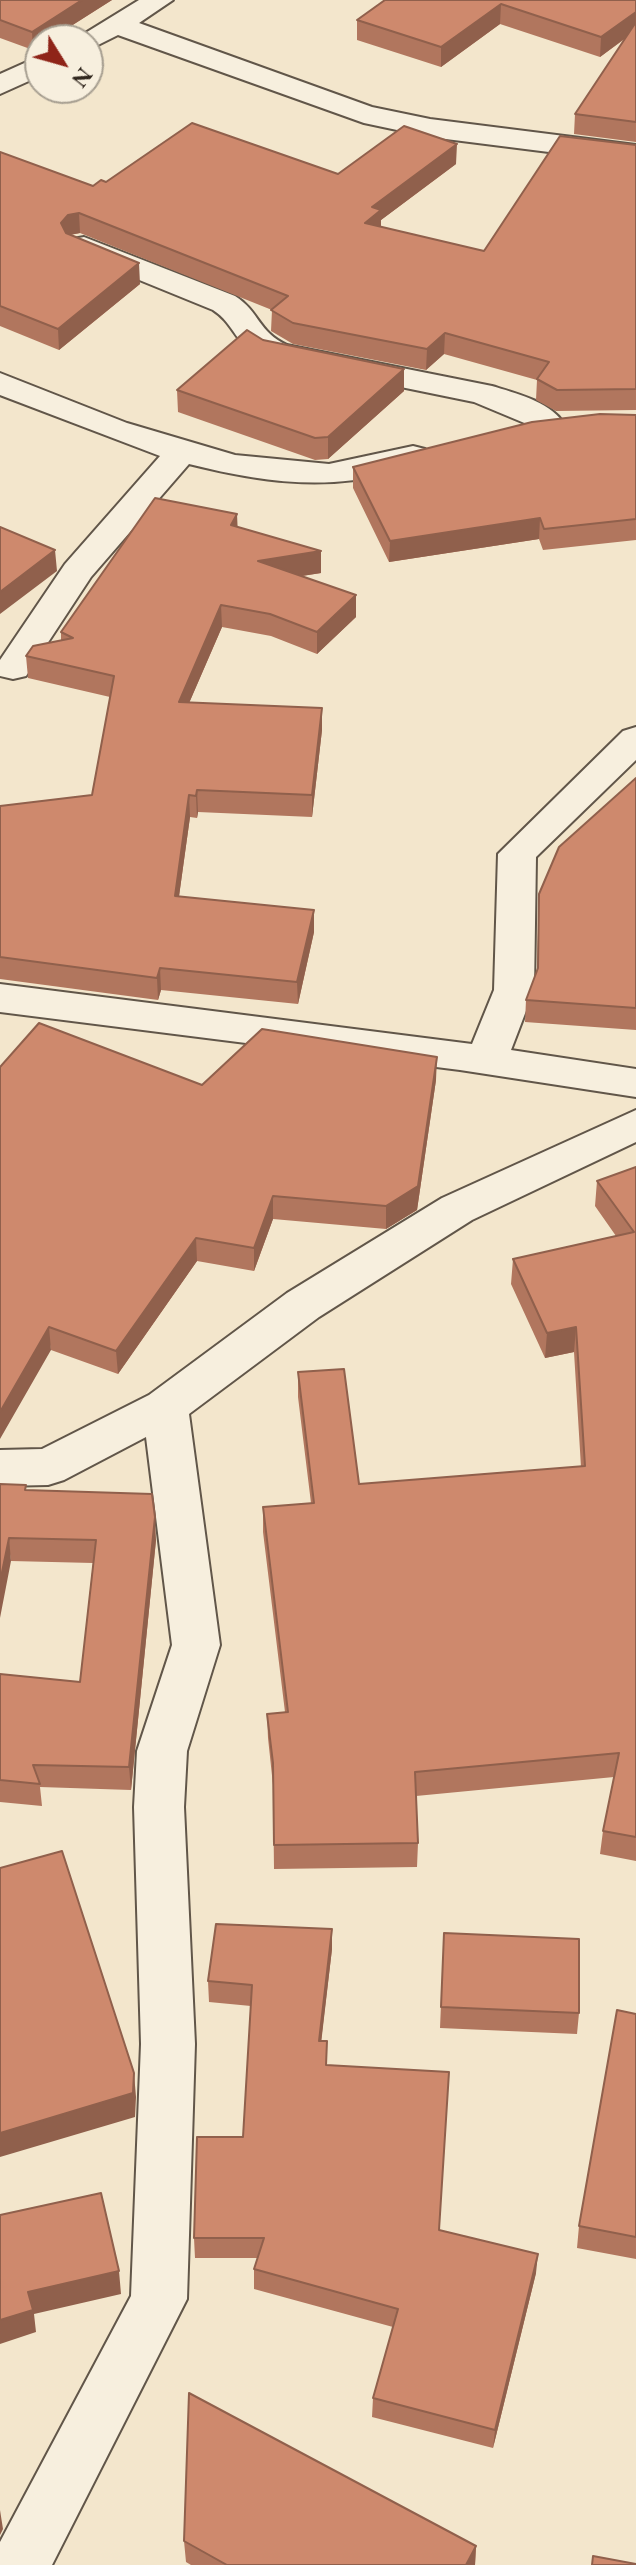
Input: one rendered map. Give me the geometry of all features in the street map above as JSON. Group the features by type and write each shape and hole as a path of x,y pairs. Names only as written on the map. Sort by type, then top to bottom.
{"street":[{"path":"104,32 159,0"},
{"path":"116,25 364,114 430,128 636,154"},
{"path":"0,85 24,73"},
{"path":"81,245 224,303 240,313 244,329 255,344 284,355 480,393 559,421 494,434"},
{"path":"0,383 68,412 221,462 317,474 363,470 450,446"},
{"path":"13,668 77,571 182,451"},
{"path":"486,1060 514,990 517,854 636,739"},
{"path":"0,998 486,1060 636,1083"},
{"path":"0,1468 48,1467 165,1407 303,1305 457,1209 636,1125"},
{"path":"20,2565 159,2299 168,2044 159,1807 161,1765 162,1751 196,1645 165,1407"}],"building":[{"path":"0,0 82,0 44,24 24,24 24,29 0,20"},
{"path":"385,0 636,0 636,12 601,37 501,4 441,47 357,20"},
{"path":"636,22 636,122 575,114"},
{"path":"192,123 338,174 404,126 457,144 372,207 381,210 365,223 484,251 560,136 636,145 636,389 557,390 537,379 549,362 445,333 427,349 293,323 271,310 288,296 79,213 68,215 61,223 66,233 139,263 58,329 0,306 0,152 93,186 101,180 106,182"},
{"path":"247,330 263,340 404,369 328,437 315,438 177,390"},
{"path":"600,414 636,415 636,519 544,529 540,518 390,541 353,467 532,422"},
{"path":"155,498 237,514 231,525 321,551 258,561 356,595 317,632 270,614 221,605 179,702 322,708 312,795 197,790 196,796 189,795 175,896 314,910 297,982 160,968 157,978 0,957 0,806 92,795 114,676 26,656 33,646 73,638 61,632"},
{"path":"0,527 55,550 0,592"},
{"path":"636,778 636,1008 526,1000 538,968 539,894 559,847"},
{"path":"39,1023 202,1085 262,1029 437,1057 418,1186 386,1206 273,1196 254,1248 196,1238 116,1351 49,1327 0,1412 0,1067"},
{"path":"636,1167 636,1837 603,1831 619,1753 415,1772 418,1843 274,1845 273,1763 267,1714 288,1712 263,1507 314,1503 298,1372 344,1369 359,1484 585,1466 576,1327 547,1333 513,1259 634,1232 597,1181"},
{"path":"0,1484 26,1485 25,1490 152,1494 155,1517 129,1767 33,1765 40,1784 0,1780 0,1674 80,1682 96,1540 9,1538 0,1582"},
{"path":"62,1851 134,2073 133,2093 0,2133 0,1868"},
{"path":"216,1924 332,1929 319,2041 327,2041 326,2065 449,2072 439,2230 538,2254 495,2430 373,2398 398,2309 254,2269 264,2238 194,2238 197,2137 243,2137 252,1985 208,1981"},
{"path":"444,1933 579,1939 579,2013 441,2007"},
{"path":"617,2010 636,2014 636,2237 579,2226"},
{"path":"101,2193 119,2271 28,2292 33,2310 0,2320 0,2215"},
{"path":"189,2393 476,2546 466,2565 227,2565 184,2541"},
{"path":"593,2556 636,2564 636,2565 592,2565"}]}
